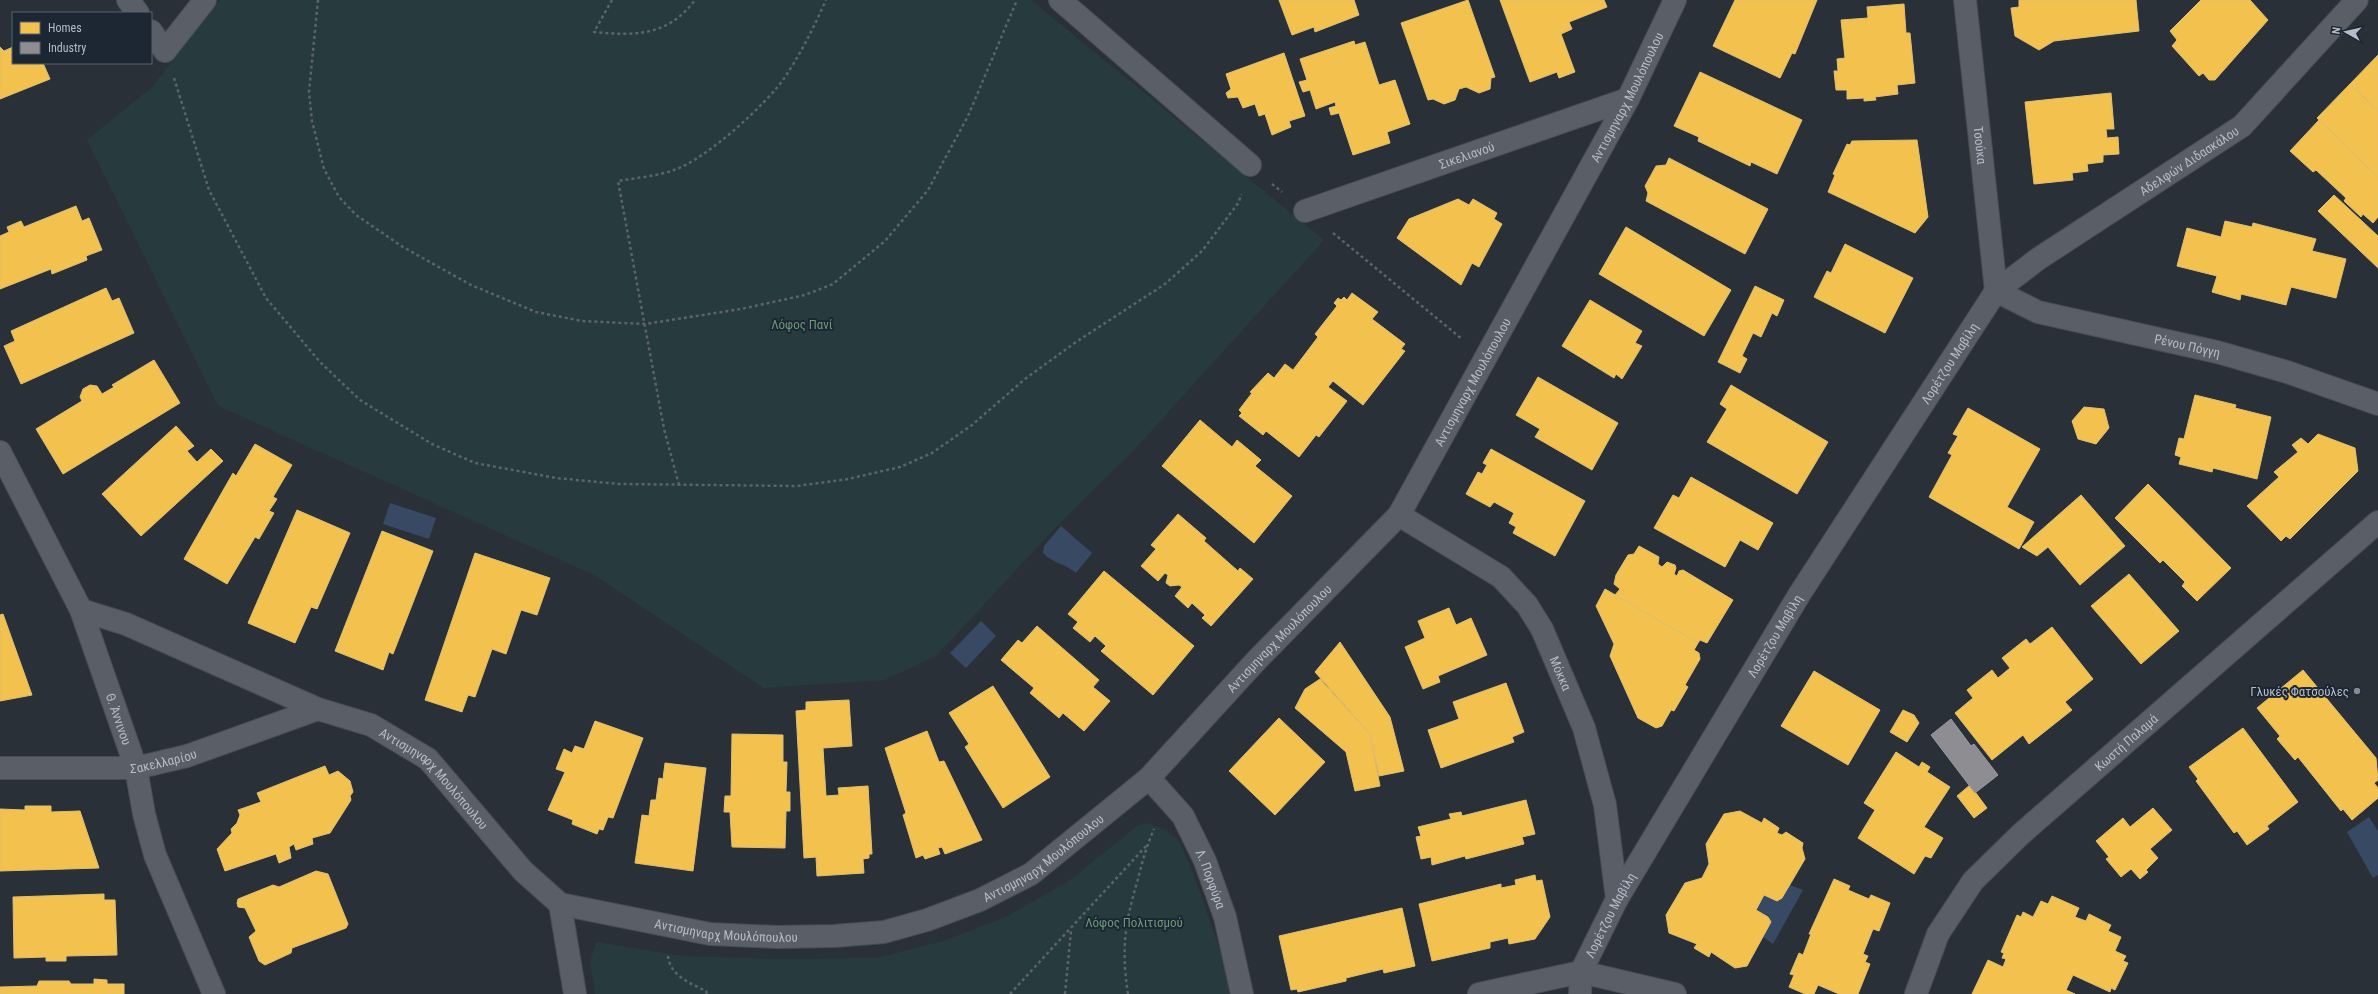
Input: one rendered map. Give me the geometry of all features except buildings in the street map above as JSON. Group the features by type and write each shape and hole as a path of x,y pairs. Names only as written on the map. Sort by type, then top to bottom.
{"street":[{"path":"128,0 137,12"},
{"path":"152,32 165,51 205,0"},
{"path":"1060,0 1250,165"},
{"name":"Αντισμηναρχ Μουλόπουλου","path":"81,610 126,624 318,710 371,725 428,759 523,871 560,904 710,934 777,937 834,936 884,932 927,920 980,900 1031,874 1149,778 1255,662 1399,515 1484,357 1628,99 1675,0"},
{"name":"Τσούκα","path":"1965,0 1996,291"},
{"name":"Αδελφών Διδασκάλου","path":"1996,291 2038,259 2242,126 2357,0"},
{"name":"Σικελιανού","path":"1305,211 1628,99"},
{"name":"Ρένου Πόγγη","path":"1996,291 2038,312 2217,352 2288,372 2378,404"},
{"name":"Λορέτζου Μαβίλη","path":"1580,994 1581,972 1617,900 1799,595 1996,291"},
{"name":"Θ. Άννινου","path":"0,452 81,610 136,768 144,814 155,855 214,994"},
{"name":"Μόκκα","path":"1399,515 1501,577 1527,605 1542,629 1584,728 1603,797 1617,900"},
{"name":"Κωστή Παλαμά","path":"1916,994 1938,934 1973,881 2021,834 2378,522"},
{"name":"Σακελλαρίου","path":"0,768 136,768 187,756 318,710"},
{"name":"Λ. Πορφύρα","path":"1149,778 1183,816 1205,861 1225,917 1242,994"},
{"path":"560,904 575,994"},
{"path":"1479,994 1581,972 1676,994"}],"path":[{"path":"318,0 309,92 312,121 324,169 339,197 356,215 403,247 471,285 536,312 582,321 645,324 741,308 805,295 833,284 885,241 928,190 968,116 1017,0"},
{"path":"612,0 594,32 619,34 656,32 688,10 695,0"},
{"path":"679,485 664,429 618,181 675,170 706,154 750,115 784,79 809,37 826,0"},
{"path":"165,51 209,190 266,298 320,362 360,400 432,444 475,463 556,478 619,484 679,485 797,486 848,479 900,467 932,453 972,425 1044,365 1166,284 1202,251 1239,202 1250,165 1484,357"},
{"path":"1010,994 1071,930 1147,845 1172,803"},
{"path":"1128,994 1124,953 1126,919 1147,845"},
{"path":"670,927 669,963 677,974 706,991 707,994"},
{"path":"1065,994 1071,930"}],"green space":[{"name":"Λόφος Πανί","path":"220,0 1031,0 1324,240 1135,449 1061,522 936,656 885,680 764,688 596,576 218,406 87,140 152,87"},
{"name":"Λόφος Πολιτισμού","path":"1148,823 1165,830 1178,839 1194,875 1227,971 1231,994 595,994 590,962 596,942 682,956 777,959 877,958 943,941 1006,917 1069,881 1137,826"}],"water":[{"path":"390,503 436,518 429,539 383,524"},
{"path":"1061,526 1092,553 1076,573 1043,553 1044,546"},
{"path":"981,621 996,636 966,668 950,653"},
{"path":"2369,817 2378,831 2378,875 2373,878 2347,832"},
{"path":"1790,885 1803,890 1773,944 1763,937 1771,922 1768,916 1756,910 1764,895 1777,901 1782,898"}],"place":[{"name":"Γλυκές Φατσούλες","path":"2357,691"}]}
